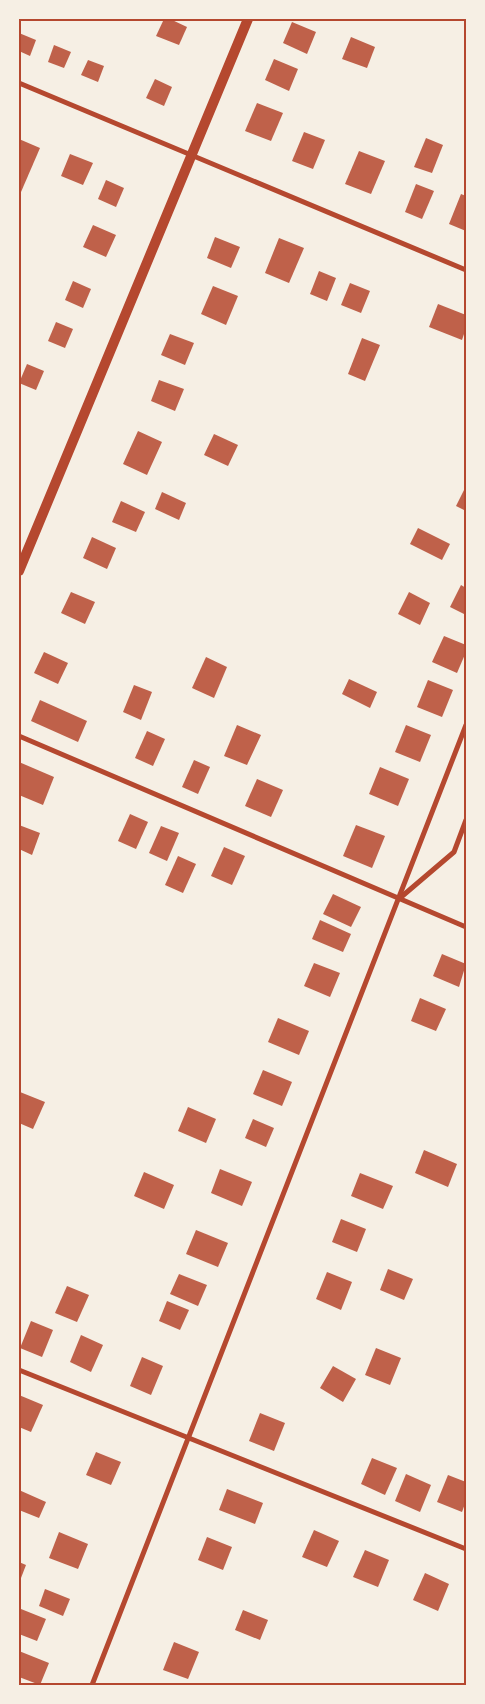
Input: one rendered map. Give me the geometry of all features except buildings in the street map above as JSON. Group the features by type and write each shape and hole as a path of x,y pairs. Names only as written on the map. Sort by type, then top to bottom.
{"main road":[{"path":"19,571 248,19"}],"street":[{"path":"19,83 466,270"},
{"path":"92,1685 190,1439 466,725"},
{"path":"19,736 398,900 466,927"},
{"path":"398,900 454,852 466,820"},
{"path":"19,1370 466,1549"}]}
